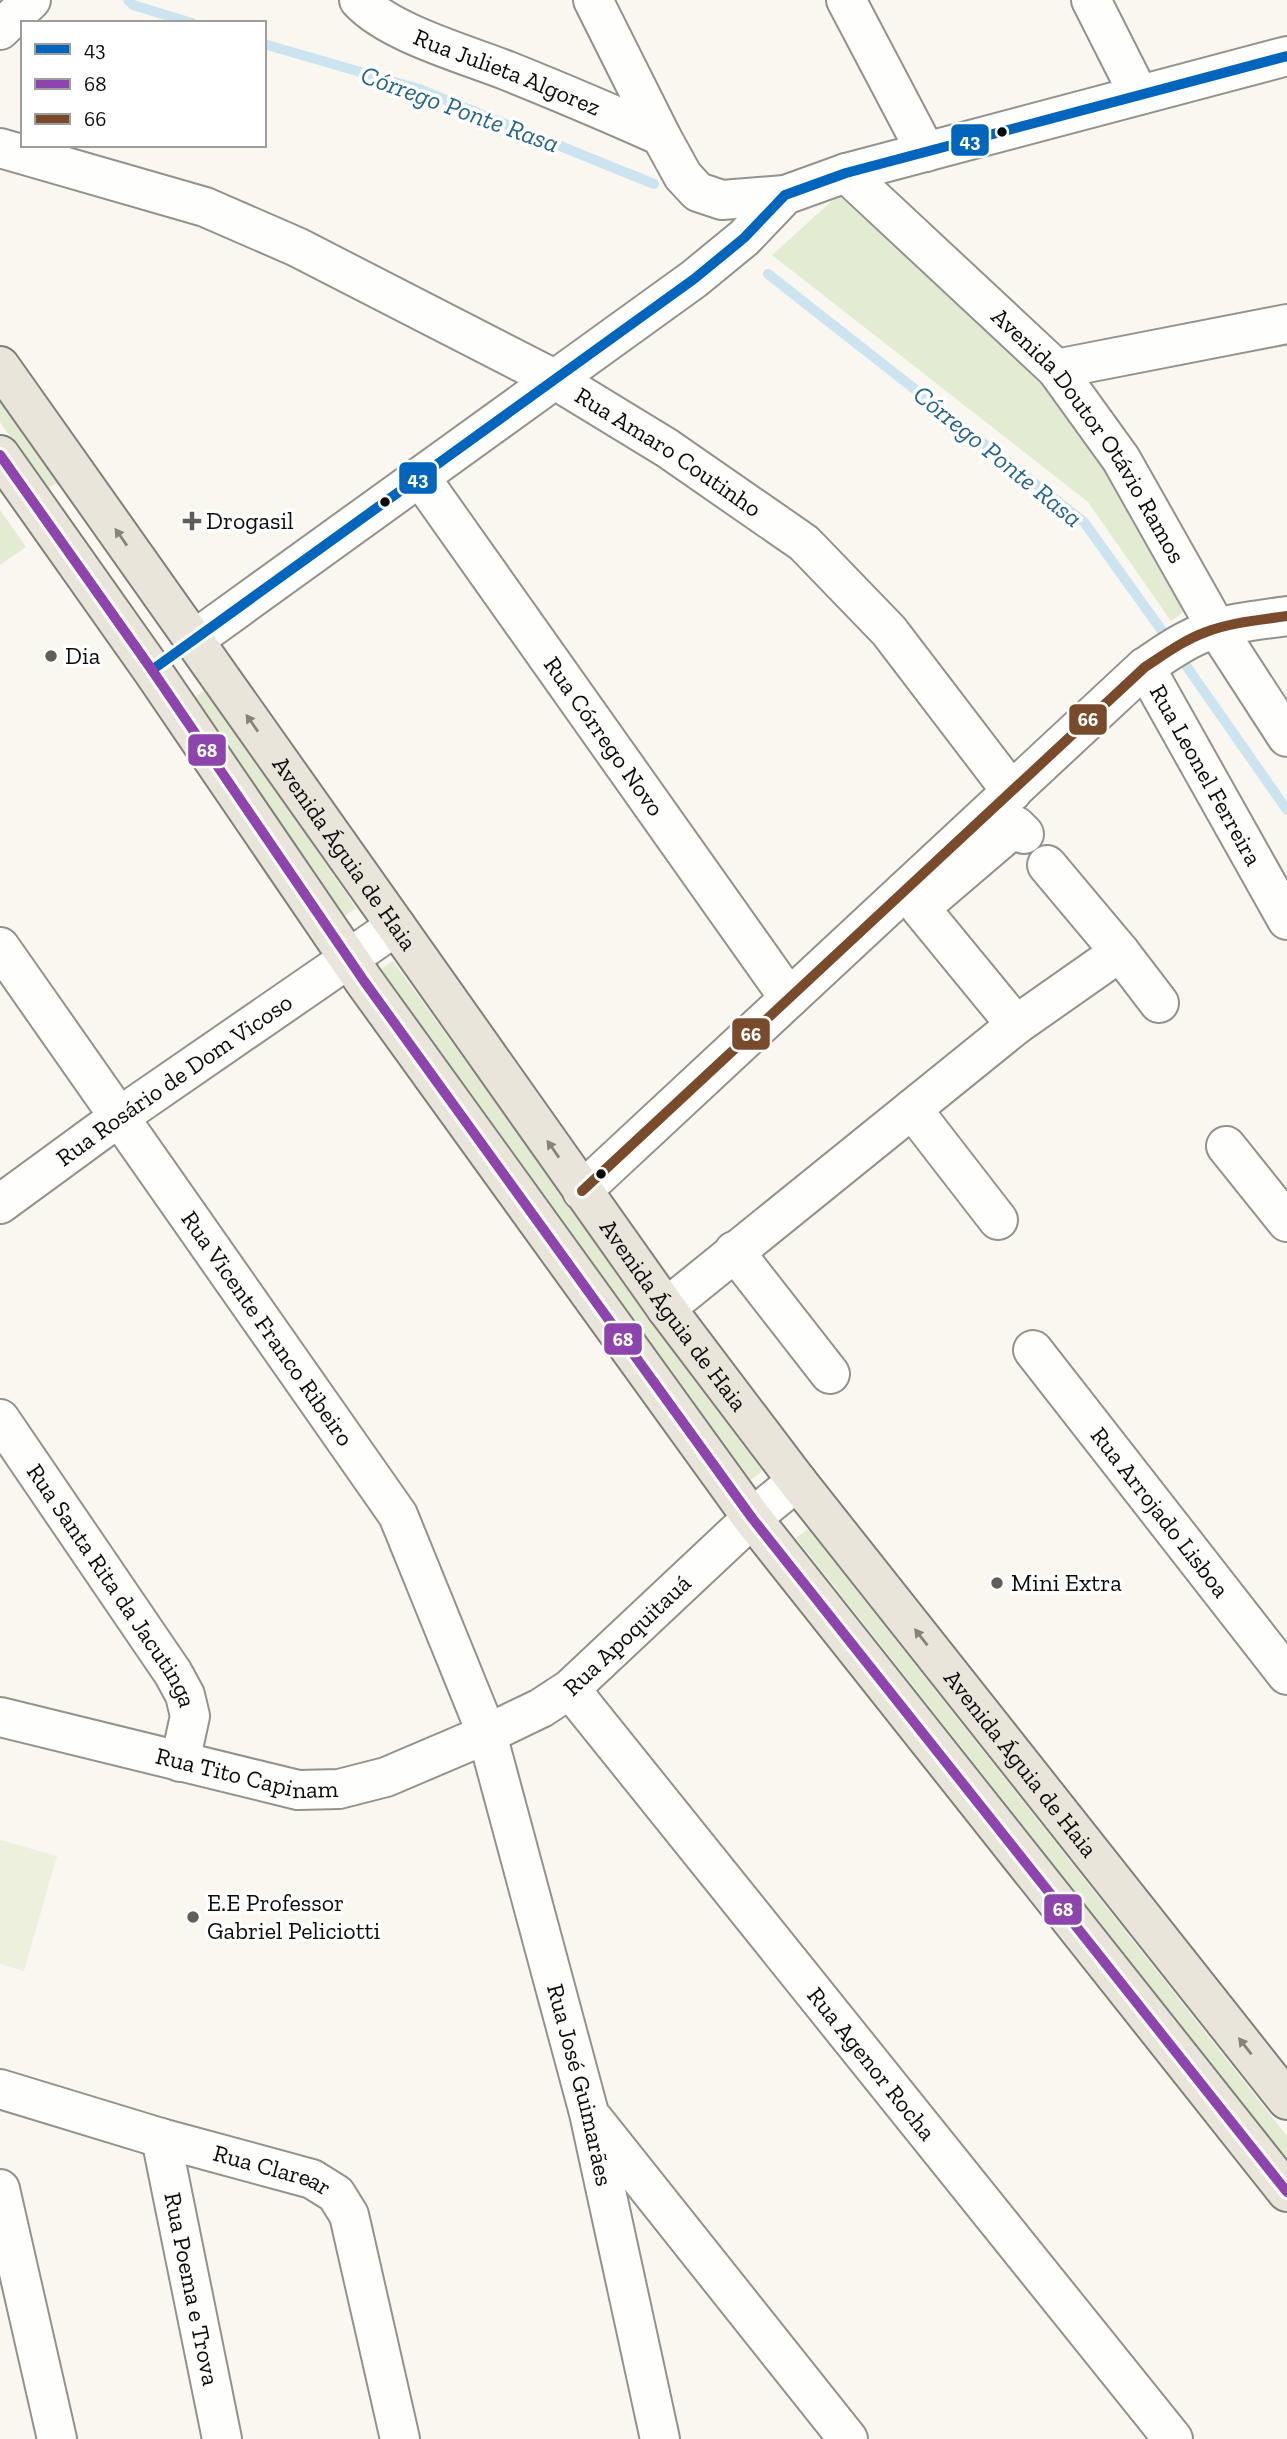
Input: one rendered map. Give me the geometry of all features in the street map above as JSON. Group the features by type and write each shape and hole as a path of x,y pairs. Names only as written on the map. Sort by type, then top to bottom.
{"main road":[{"name":"Avenida Águia de Haia","path":"0,366 349,960 752,1518 1287,2192"},
{"name":"Avenida Águia de Haia","path":"0,455 36,507 171,657 396,926 666,1308 797,1481 1287,2100"}],"street":[{"path":"0,30 31,0"},
{"name":"Rua Julieta Algorez","path":"359,0 376,15 417,35 592,104 661,136"},
{"path":"593,0 683,176 698,192 722,200 785,195 846,173 1287,56"},
{"path":"846,0 926,152"},
{"path":"1091,0 1139,95"},
{"name":"Rua Amaro Coutinho","path":"0,148 205,207 297,247 554,379 667,448 804,543 889,631 1012,792"},
{"name":"Avenida Doutor Otávio Ramos","path":"846,173 1056,369 1121,459 1212,630 1287,737"},
{"path":"171,657 694,279 744,238 785,195"},
{"path":"1056,369 1287,324"},
{"name":"Rua Córrego Novo","path":"421,477 789,998"},
{"path":"582,1191 1148,666 1170,650 1212,630 1287,616"},
{"name":"Rua Leonel Ferreira","path":"1148,666 1287,920"},
{"path":"1016,1025 920,908 1016,826 1024,834"},
{"path":"1046,865 1120,952 1159,1003"},
{"name":"Rua Rosário de Dom Vicoso","path":"0,1204 119,1117 396,926"},
{"name":"Rua Vicente Franco Ribeiro","path":"0,947 398,1515 487,1734"},
{"path":"666,1308 1016,1025 1120,952"},
{"path":"912,1109 998,1220"},
{"path":"1226,1146 1287,1222"},
{"path":"734,1251 830,1374"},
{"name":"Rua Arrojado Lisboa","path":"1033,1350 1287,1675"},
{"name":"Rua Santa Rita da Jacutinga","path":"0,1419 173,1673 185,1695 190,1716 180,1762"},
{"name":"Rua Apoquitauá","path":"487,1734 541,1708 570,1689 752,1518 797,1481"},
{"name":"Rua Agenor Rocha","path":"570,1689 1173,2439"},
{"name":"Rua Tito Capinam","path":"0,1717 298,1790 339,1790 386,1777 487,1734"},
{"name":"Rua José Guimarães","path":"487,1734 589,2113 660,2439"},
{"name":"Rua Clarear","path":"0,2089 161,2138 312,2179 336,2194 349,2215 400,2439"},
{"path":"589,2113 848,2439"},
{"name":"Rua Poema e Trova","path":"161,2138 222,2439"},
{"path":"0,2189 57,2439"}],"green space":[{"path":"843,191 1067,401 1190,607 1171,621 1088,502 772,255"},
{"path":"0,390 63,479 47,489 0,422"},
{"path":"0,510 26,547 0,565"},
{"path":"206,689 356,908 345,916 195,697"},
{"path":"393,961 762,1471 751,1480 381,969"},
{"path":"808,1529 1287,2136 1287,2159 796,1538"},
{"path":"0,1840 57,1856 24,1971 0,1964"}],"waterway":[{"name":"Córrego Ponte Rasa","path":"128,0 133,5 185,21"},
{"name":"Córrego Ponte Rasa","path":"266,45 419,89 654,184"},
{"name":"Córrego Ponte Rasa","path":"768,274 1084,522 1170,642"},
{"name":"Córrego Ponte Rasa","path":"1178,654 1287,810"}],"transit line":[{"name":"43","path":"152,670 694,279 744,238 785,195 846,173 1287,56"},
{"name":"68","path":"0,455 152,670 364,981 752,1518 1287,2192"},
{"name":"66","path":"582,1191 1145,667 1182,643 1206,632 1287,616"}],"place":[{"name":"Drogasil","path":"192,521"},
{"name":"Dia","path":"51,656"},
{"name":"Mini Extra","path":"997,1583"},
{"name":"E.E Professor Gabriel Peliciotti","path":"193,1917"}]}
